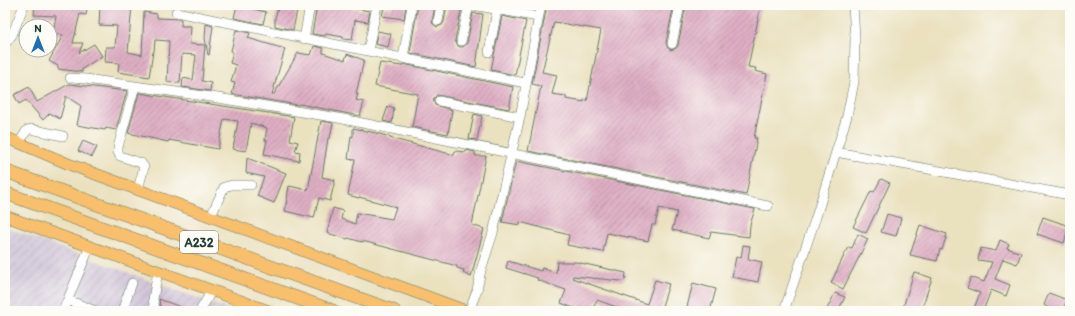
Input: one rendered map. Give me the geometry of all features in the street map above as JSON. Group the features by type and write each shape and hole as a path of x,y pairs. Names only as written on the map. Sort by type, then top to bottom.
{"highway":[{"name":"A232","path":"5,171 394,311"},
{"name":"A232","path":"5,193 333,311"}],"main road":[{"path":"5,138 71,165 467,311"},
{"path":"5,216 269,311"}],"street":[{"path":"5,44 12,35 24,5"},
{"path":"304,39 310,5"},
{"path":"368,51 377,5"},
{"path":"403,58 412,5"},
{"path":"438,22 440,5"},
{"path":"462,41 469,5"},
{"path":"473,5 497,7 538,17"},
{"path":"467,311 477,290 481,270 493,233 520,117 525,83 541,5"},
{"path":"672,44 680,5"},
{"path":"784,311 847,116 854,82 855,38 853,5"},
{"path":"489,52 497,7"},
{"path":"176,12 525,83"},
{"path":"70,78 218,98 338,118 768,206"},
{"path":"135,86 118,147 120,156 141,163 144,167 138,189"},
{"path":"439,101 520,117"},
{"path":"19,143 27,130 31,129 63,136"},
{"path":"836,152 1070,195"},
{"path":"211,216 224,187 251,184"},
{"path":"63,311 90,246"},
{"path":"155,309 153,299 158,271"},
{"path":"122,311 132,283"},
{"path":"200,311 212,290"},
{"path":"68,300 95,311"}],"shaded area":[{"path":"5,227 153,282 233,311 5,311"}],"building":[{"path":"35,5 88,5 86,15 80,14 73,43 83,43 79,53 94,44 102,56 82,69 82,72 58,69 58,66 49,61 51,58 58,58 58,44 63,35 58,34 58,18 56,18 56,16 34,15"},
{"path":"100,5 132,5 128,52 142,55 144,12 157,14 157,18 181,19 181,26 191,26 190,44 205,45 202,81 211,83 210,91 182,87 183,78 193,80 196,55 182,54 180,83 167,82 169,41 155,40 149,77 118,72 119,63 105,62 106,47 115,47 117,26 99,25"},
{"path":"237,5 266,12 263,24 234,18"},
{"path":"279,5 298,5 293,30 275,26 275,18"},
{"path":"317,5 346,5 346,7 370,11 368,22 355,20 352,40 326,34 325,36 312,34"},
{"path":"392,5 406,5 404,19 382,16 384,7 392,8"},
{"path":"418,5 435,5 432,23 437,27 442,25 444,22 447,5 462,7 455,40 457,45 460,47 463,47 467,43 473,13 483,14 476,67 410,53"},
{"path":"547,5 674,5 666,43 668,48 671,50 676,48 678,45 686,5 761,5 748,67 756,68 755,71 767,74 754,138 757,138 746,195 528,151 541,86 532,84","holes":["554,22 601,30 587,101 584,100 584,102 566,99 566,96 552,94 557,75 542,72"]},
{"path":"502,16 526,21 515,75 491,70"},
{"path":"206,24 213,26 209,55 205,38"},
{"path":"236,30 250,33 248,38 285,49 272,94 274,94 298,53 311,55 314,46 323,48 323,53 345,60 347,54 364,60 356,94 358,94 356,100 364,102 360,116 299,104 232,94 235,83 231,82 236,65 230,63"},
{"path":"378,31 391,34 388,47 375,44"},
{"path":"380,63 402,66 403,64 513,87 509,109 437,95 433,99 435,105 452,110 448,134 412,127 418,94 375,86"},
{"path":"69,84 127,91 116,130 106,128 105,130 77,125 81,106 66,96 60,119 50,113 43,120 26,100 19,104 14,95 29,87 37,102"},
{"path":"139,93 294,117 290,140 298,142 295,151 300,152 299,161 264,154 267,140 265,140 267,128 251,123 246,151 233,149 238,121 224,119 218,149 169,140 168,142 128,133"},
{"path":"388,106 394,108 392,123 383,121"},
{"path":"474,114 482,116 477,140 469,139"},
{"path":"321,121 333,123 330,138 328,138 322,177 335,180 330,201 319,198 314,218 285,211 289,186 308,190"},
{"path":"353,128 454,155 455,151 466,152 466,150 475,152 476,156 486,156 472,225 484,229 471,277 463,273 464,270 457,268 457,266 327,233 333,208 343,211 341,219 355,224 357,213 392,219 396,207 348,195 355,160 348,159 351,136 353,137"},
{"path":"83,141 97,147 92,157 78,151"},
{"path":"247,158 286,173 274,203 257,196 264,177 246,173"},
{"path":"516,161 755,209 750,225 749,237 711,232 709,238 672,230 677,212 659,208 655,225 652,225 648,241 607,233 603,252 567,245 569,235 520,222 520,225 502,222"},
{"path":"881,179 890,183 866,233 853,227 871,191 874,192"},
{"path":"887,214 901,218 896,236 881,232"},
{"path":"1043,217 1069,226 1064,243 1037,234"},
{"path":"920,225 947,234 942,250 940,249 937,261 910,255"},
{"path":"858,234 868,239 843,289 831,283 848,247 852,248"},
{"path":"1000,240 1009,244 1007,248 1021,253 1017,264 1003,259 995,279 1010,285 1006,296 991,290 983,311 973,311 980,293 967,288 971,277 984,282 992,262 978,260 981,248 996,251"},
{"path":"743,245 750,246 748,259 762,262 758,282 732,277 736,257 741,258"},
{"path":"508,261 541,271 542,268 556,273 557,262 576,262 626,273 625,280 621,281 573,276 572,278 647,304 655,280 669,284 661,309 663,311 628,311 597,300 592,311 581,311 561,303 566,290 537,280 538,278 506,268"},
{"path":"914,272 932,278 921,311 902,311"},
{"path":"693,283 716,289 710,311 686,311"},
{"path":"835,293 845,297 838,311 826,311"},
{"path":"1049,293 1067,300 1063,311 1047,311 1048,308 1044,305"},
{"path":"159,299 189,310 189,311 161,311"}]}
